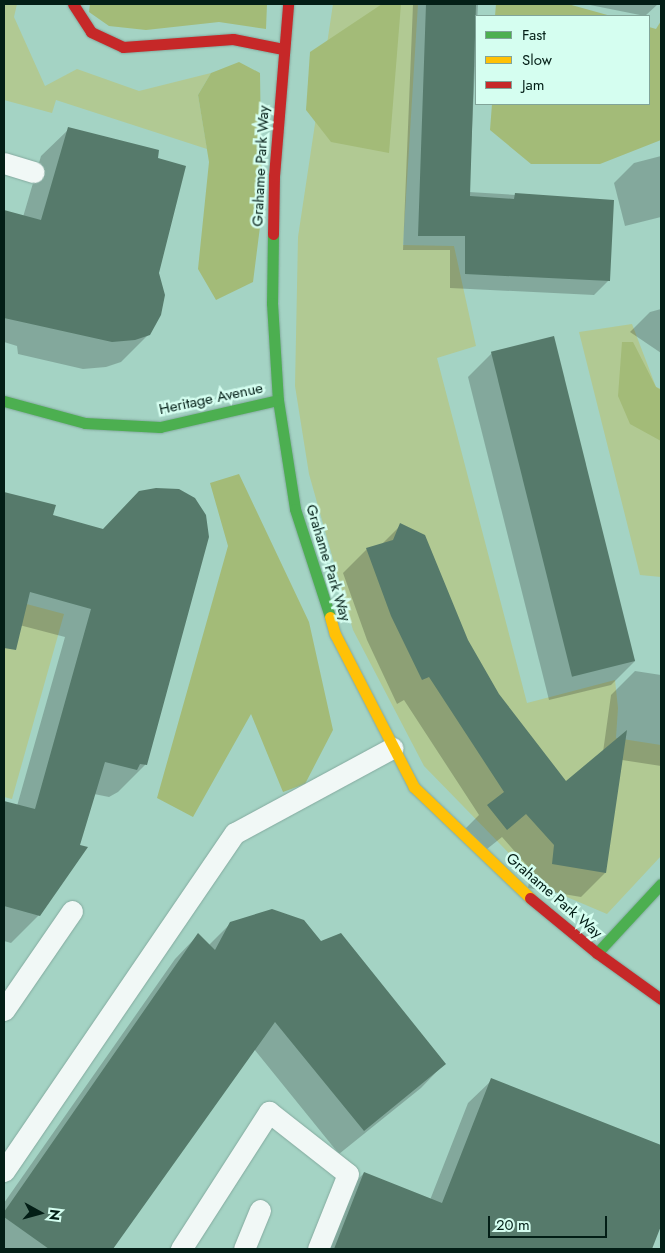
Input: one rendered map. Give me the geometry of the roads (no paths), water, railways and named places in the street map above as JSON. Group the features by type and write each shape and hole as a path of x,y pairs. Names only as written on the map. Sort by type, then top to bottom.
{"street":[{"path":"73,4 91,32 123,47 233,39 283,49"},
{"name":"Grahame Park Way","path":"288,4 283,49 274,205 272,303 278,400 295,509 335,634 414,788 532,900 597,953 661,999"},
{"name":"Heritage Avenue","path":"4,401 85,423 160,427 278,400"},
{"path":"597,953 661,884"}],"lane":[{"path":"4,163 34,172"},
{"path":"4,1171 235,833 392,748"},
{"path":"4,1010 72,911"},
{"path":"181,1249 269,1112 348,1174 318,1249"},
{"path":"244,1249 260,1210"}]}
